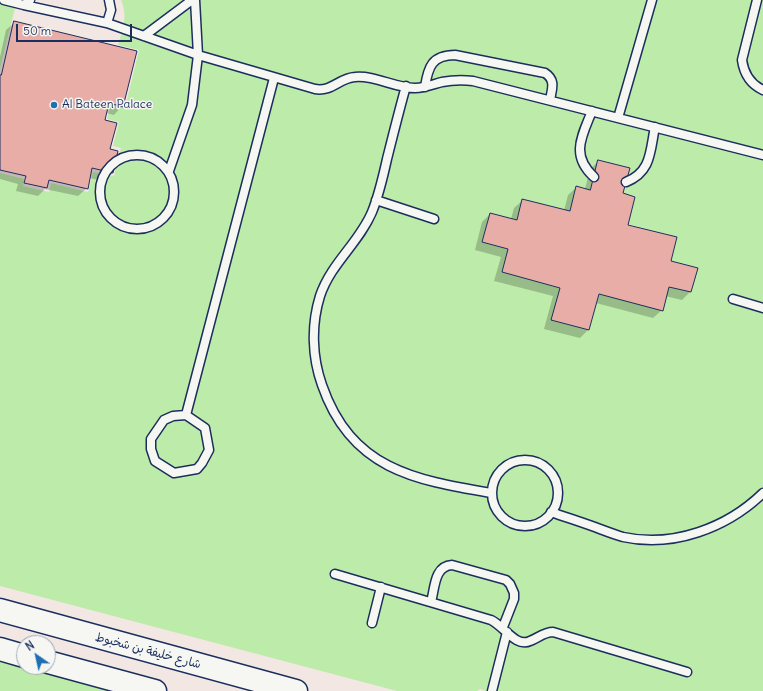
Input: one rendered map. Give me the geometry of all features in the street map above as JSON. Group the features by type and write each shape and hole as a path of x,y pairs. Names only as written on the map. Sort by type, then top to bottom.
{"main road":[{"name":"شارع خليفة بن شخبوط","path":"0,610 296,691"},
{"path":"0,649 16,654"},
{"path":"56,664 155,691"}],"lane":[{"path":"4,0 27,3 107,23 198,56 320,90 329,89 350,78 359,77 415,88 454,81 473,81 763,155"},
{"path":"107,23 110,10 109,0"},
{"path":"144,36 194,0"},
{"path":"169,171 152,157 130,154 111,164 100,182 100,204 112,222 132,230 154,227 170,212 175,191 169,171 192,105 198,56 194,0"},
{"path":"618,118 652,0"},
{"path":"757,0 742,60 751,82 763,90"},
{"path":"425,87 427,73 433,63 443,56 455,55 545,73 551,78 552,81 550,100"},
{"path":"186,415 274,78"},
{"path":"406,86 376,200 365,225 335,266 320,296 314,324 316,363 326,396 342,426 353,440 366,452 403,473 422,480 491,493"},
{"path":"592,111 580,147 580,156 583,164 594,177"},
{"path":"626,182 639,175 648,164 655,127"},
{"path":"376,200 434,219"},
{"path":"733,299 763,308"},
{"path":"186,415 204,428 209,450 202,464 196,469 174,473 155,461 151,449 151,439 164,420 174,416 186,415"},
{"path":"523,460 531,460 539,463 551,473 555,481 557,497 551,512 539,523 522,526 514,524 501,516 496,509 491,493 496,477 507,465 523,460"},
{"path":"551,512 623,537 657,540 692,534 723,522 751,505 763,493"},
{"path":"431,602 438,572 443,567 452,565 506,580 512,588 514,599 505,629 492,691"},
{"path":"335,574 492,620 505,629 518,642 526,643 545,633 553,632 687,672"},
{"path":"372,623 381,587"}],"green space":[{"path":"0,0 17,0 0,68"},
{"path":"121,0 763,0 763,691 486,691 480,689 477,691 397,691 0,586 0,173 24,179 23,186 49,192 51,183 88,192 93,172 114,176 121,148 113,146 119,122 107,119 111,105 125,108 139,50 118,45 124,22","holes":["599,160 630,168 623,193 635,197 628,224 677,237 671,261 697,268 691,292 669,287 599,294 589,330 552,320 560,288 502,272 508,249 482,242 490,213 517,220 522,199 570,211 576,186 590,190"]},
{"path":"0,657 16,661 16,675 56,675 56,672 128,691 0,691"}],"building":[{"name":"Al Bateen Palace","path":"14,21 137,51 123,107 109,103 105,120 117,123 110,149 118,151 113,173 92,168 88,189 49,180 47,188 24,183 26,176 0,170 0,75"},
{"path":"598,160 630,168 623,193 635,197 628,225 677,237 671,261 698,268 691,292 669,287 663,311 599,294 589,330 551,320 560,288 502,272 508,249 482,242 490,213 517,220 522,199 570,211 576,186 590,190"}],"place":[{"name":"Al Bateen Palace","path":"54,105"}]}
